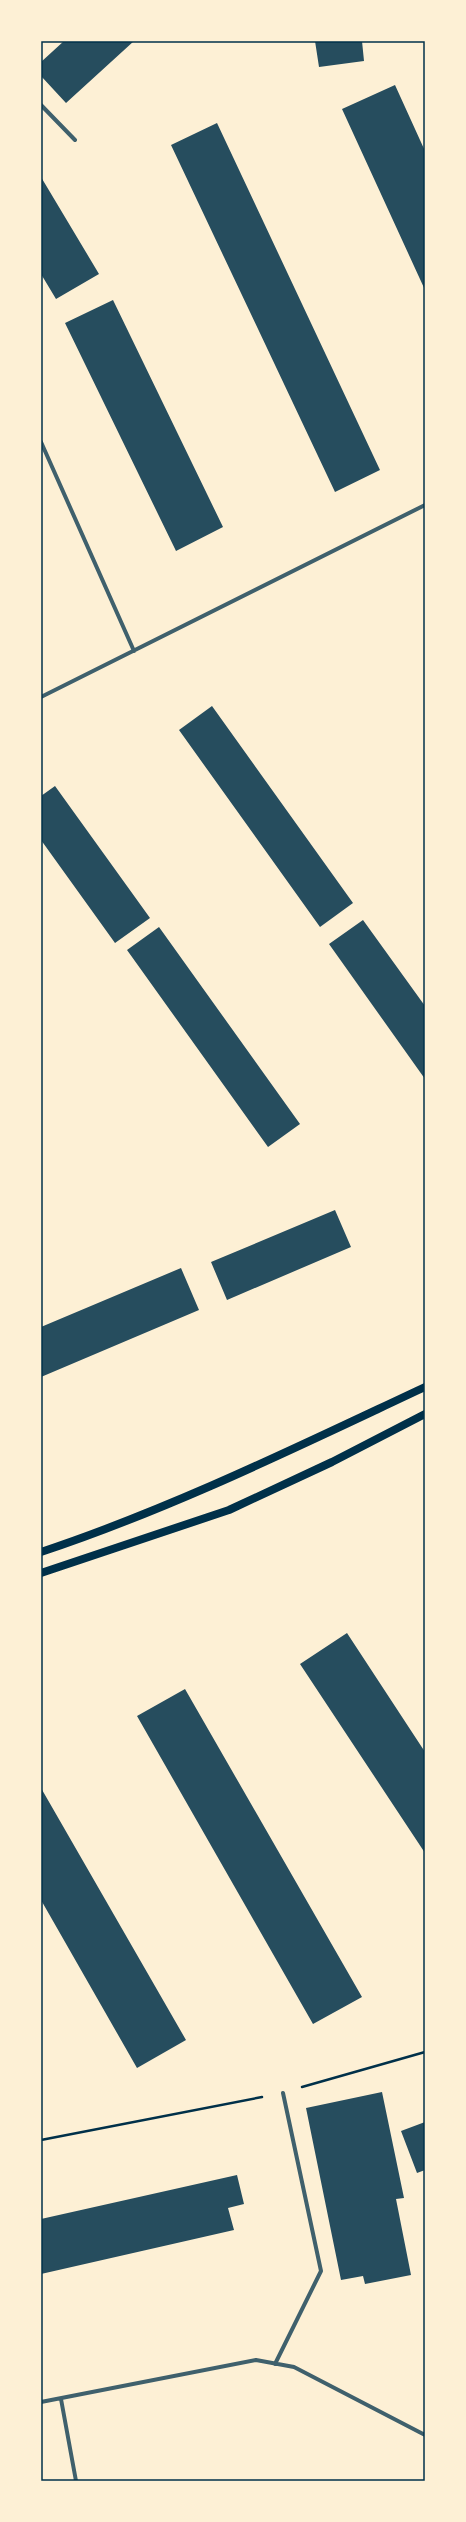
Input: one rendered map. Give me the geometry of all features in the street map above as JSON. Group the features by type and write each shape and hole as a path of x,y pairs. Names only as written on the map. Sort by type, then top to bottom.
{"main road":[{"path":"41,1552 92,1535 219,1482 425,1387"},
{"path":"41,1573 229,1510 332,1462 425,1414"}],"street":[{"path":"41,105 75,140"},
{"path":"41,442 134,651"},
{"path":"41,697 425,506"},
{"path":"275,2364 321,2270 283,2093"},
{"path":"41,2402 256,2360 294,2367 425,2435"},
{"path":"61,2399 76,2481"}],"path":[{"path":"41,2140 283,2093 425,2052"}],"building":[{"path":"64,41 134,41 66,103 41,76 41,62"},
{"path":"315,41 362,41 364,61 319,67"},
{"path":"395,85 425,151 425,290 342,109"},
{"path":"217,123 380,470 335,492 171,145"},
{"path":"41,177 99,274 56,299 41,274"},
{"path":"113,300 223,527 176,551 65,323"},
{"path":"212,706 353,903 320,927 179,730"},
{"path":"55,786 150,918 115,943 41,840 41,796"},
{"path":"363,920 425,1006 425,1079 329,944"},
{"path":"159,927 300,1124 268,1147 127,950"},
{"path":"335,1210 351,1247 227,1300 211,1262"},
{"path":"181,1268 199,1310 41,1377 41,1327"},
{"path":"347,1633 425,1752 425,1853 300,1664"},
{"path":"185,1689 362,1997 313,2024 137,1716"},
{"path":"41,1788 186,2040 137,2068 41,1900"},
{"path":"382,2092 404,2198 396,2199 411,2275 365,2284 363,2276 341,2280 306,2108"},
{"path":"425,2122 425,2170 417,2173 401,2131"},
{"path":"237,2175 244,2204 228,2208 234,2230 41,2274 41,2219"}]}
